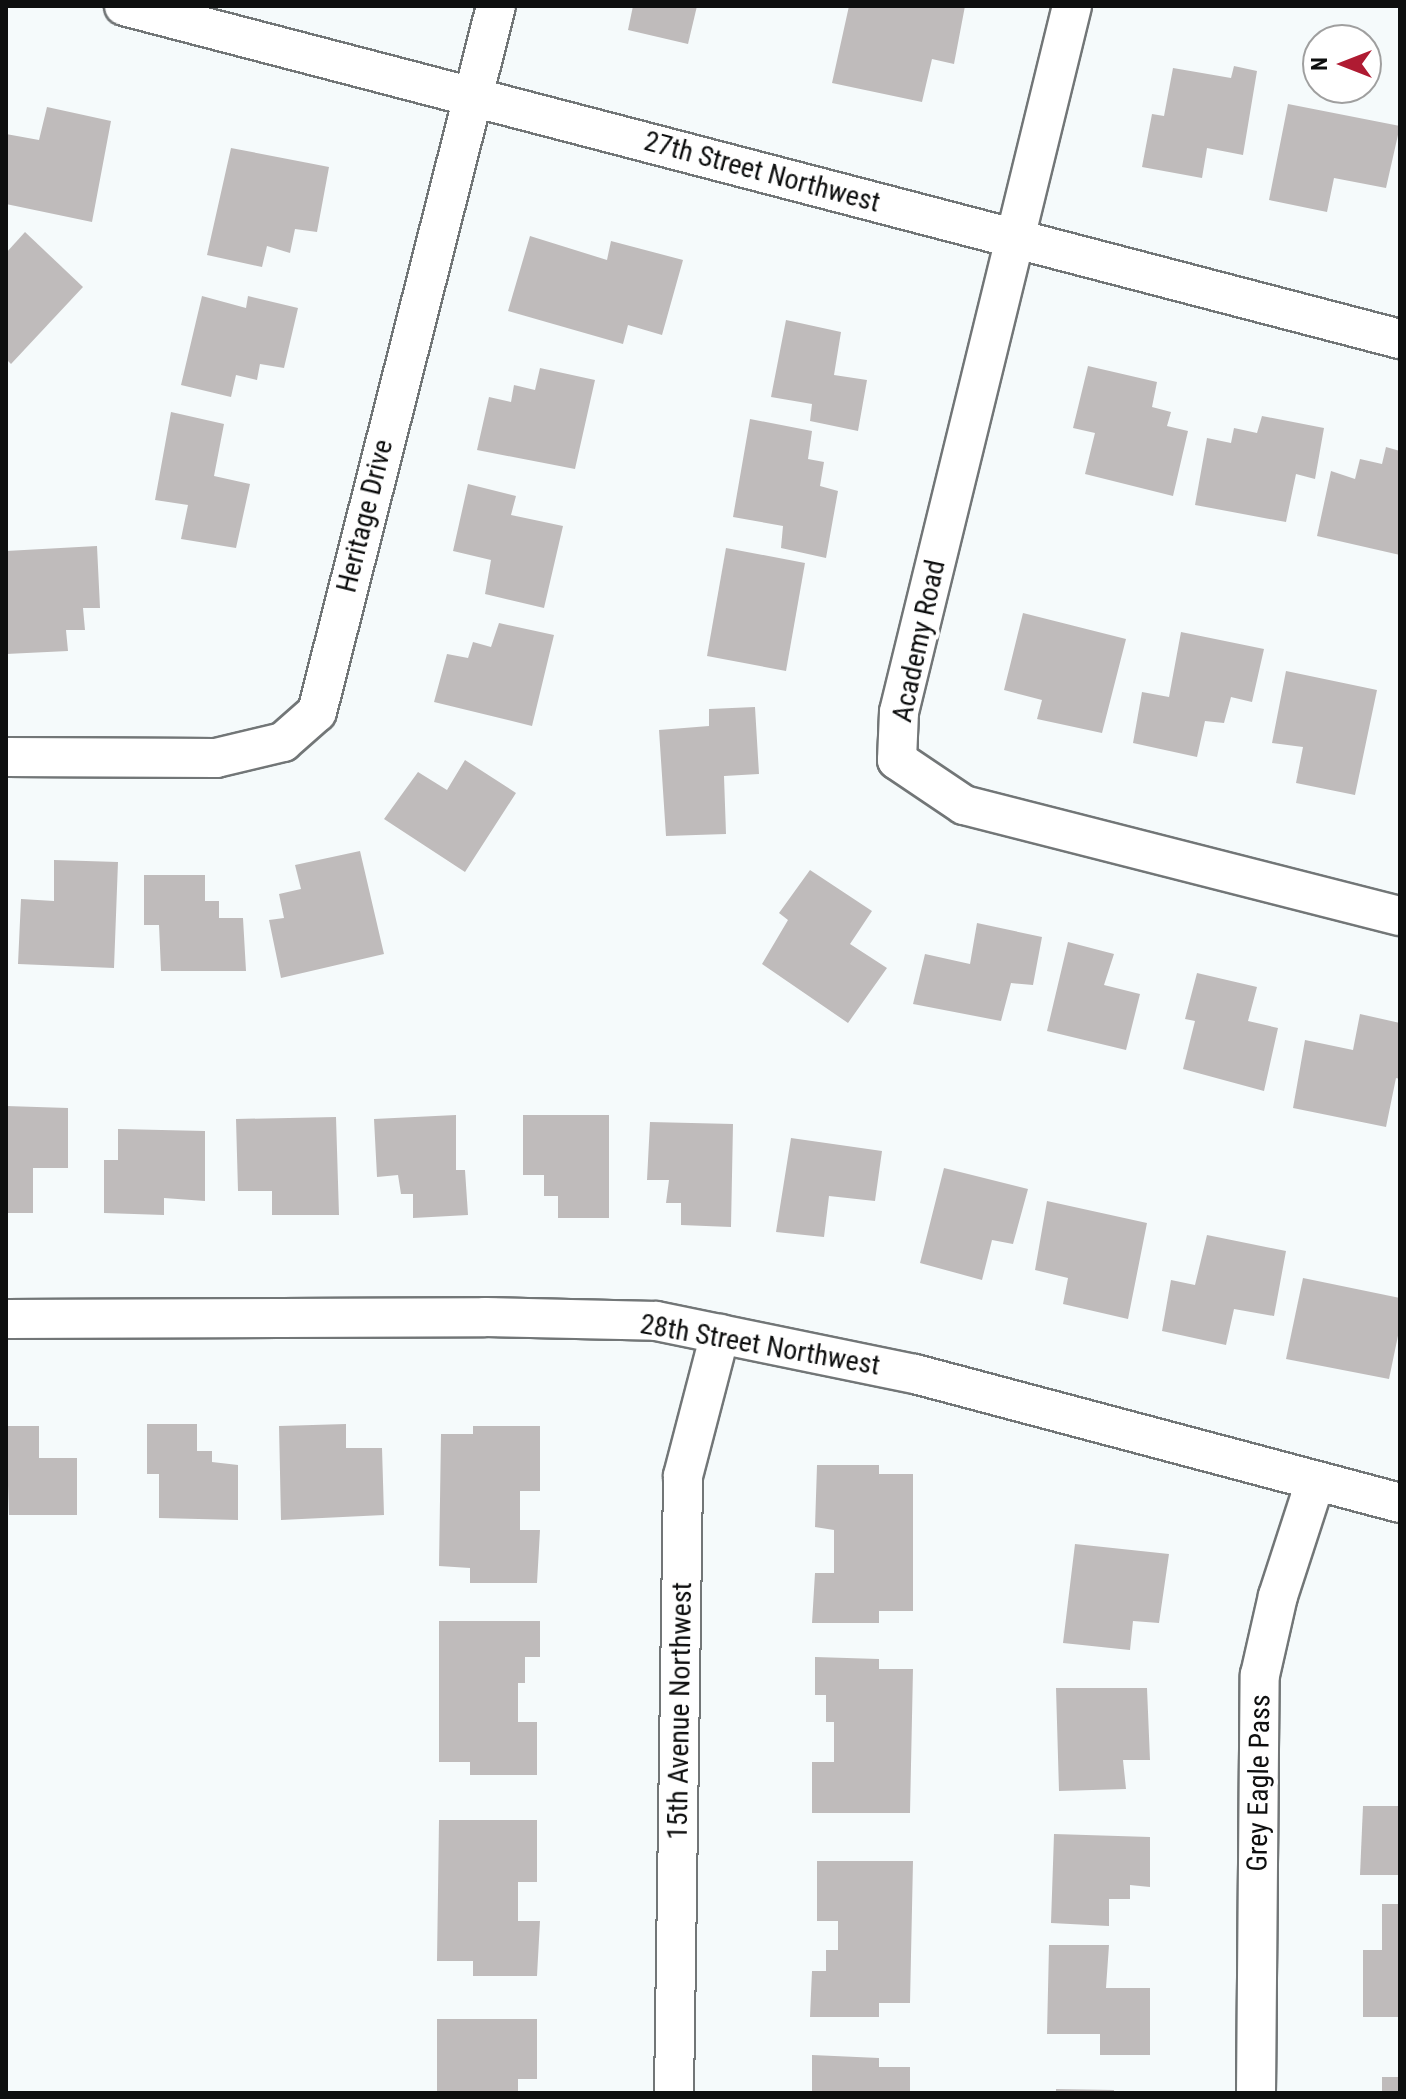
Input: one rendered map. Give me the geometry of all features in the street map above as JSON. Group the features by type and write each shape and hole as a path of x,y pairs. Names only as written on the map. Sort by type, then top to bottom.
{"street":[{"name":"27th Street Northwest","path":"124,6 1400,339"},
{"name":"Heritage Drive","path":"6,757 216,758 283,742 317,712 496,6"},
{"name":"Academy Road","path":"1072,6 899,712 897,760 964,805 1400,916"},
{"name":"28th Street Northwest","path":"6,1319 500,1317 656,1321 915,1374 1400,1503"},
{"name":"15th Avenue Northwest","path":"674,2093 683,1476 720,1334"},
{"name":"Grey Eagle Pass","path":"1256,2093 1260,1675 1278,1596 1315,1482"}],"building":[{"path":"633,6 697,6 688,44 628,30"},
{"path":"849,6 965,6 954,64 932,59 922,102 832,83"},
{"path":"1234,66 1257,71 1243,155 1207,148 1202,178 1142,167 1152,114 1164,116 1173,68 1231,78"},
{"path":"1288,104 1400,126 1386,188 1334,178 1327,212 1269,200"},
{"path":"47,107 111,121 92,222 6,204 6,134 39,140"},
{"path":"231,148 329,167 317,232 295,229 290,253 267,246 262,267 207,255"},
{"path":"25,232 83,287 11,364 6,359 6,253"},
{"path":"530,236 607,260 611,241 683,260 662,335 628,325 623,344 508,311"},
{"path":"202,296 246,308 248,296 298,308 284,368 260,364 257,380 236,375 231,397 181,385"},
{"path":"786,320 841,332 834,375 867,380 858,431 810,421 812,404 771,397"},
{"path":"1088,366 1157,382 1152,407 1171,412 1167,426 1188,431 1173,496 1085,474 1095,433 1073,428"},
{"path":"540,368 595,380 575,469 477,450 489,397 511,402 514,385 535,390"},
{"path":"171,412 224,424 214,476 250,484 236,548 181,539 188,505 155,500"},
{"path":"1262,416 1324,428 1315,479 1296,474 1286,522 1195,505 1207,438 1231,443 1234,428 1257,433"},
{"path":"750,419 812,431 808,459 824,462 820,486 838,491 826,558 781,548 783,526 733,517"},
{"path":"1386,447 1400,451 1400,555 1317,536 1331,471 1355,479 1360,459 1382,464"},
{"path":"468,484 516,496 511,515 563,526 544,608 485,594 491,560 453,551"},
{"path":"97,546 100,608 83,608 85,630 66,630 68,651 6,654 6,551"},
{"path":"726,548 805,563 786,671 707,656"},
{"path":"1023,613 1126,639 1102,733 1037,719 1042,700 1004,690"},
{"path":"499,623 554,635 532,726 434,702 447,654 468,658 473,642 491,647"},
{"path":"1181,632 1264,649 1252,702 1231,697 1224,723 1205,721 1197,757 1133,743 1142,692 1169,697"},
{"path":"1286,671 1377,690 1355,795 1296,783 1303,747 1272,743"},
{"path":"755,707 759,774 724,776 726,834 666,836 659,730 709,726 709,709"},
{"path":"465,760 516,793 465,872 384,819 418,772 447,790"},
{"path":"360,851 384,954 281,978 269,920 284,918 279,894 301,889 295,865"},
{"path":"54,860 118,862 114,968 18,964 21,899 54,901"},
{"path":"810,870 872,911 850,944 887,968 848,1023 762,964 788,920 779,913"},
{"path":"144,875 205,875 205,901 219,901 219,918 243,918 246,971 161,971 159,925 144,925"},
{"path":"977,923 1042,937 1033,985 1011,983 1001,1021 913,1004 925,954 970,964"},
{"path":"1068,942 1114,954 1104,985 1140,994 1126,1050 1047,1031"},
{"path":"1197,973 1257,987 1248,1021 1278,1028 1264,1091 1183,1069 1195,1021 1185,1019"},
{"path":"1360,1014 1400,1023 1400,1079 1396,1078 1386,1127 1293,1108 1305,1040 1353,1050"},
{"path":"6,1106 68,1108 68,1168 33,1168 33,1213 6,1213"},
{"path":"456,1115 456,1170 465,1170 468,1215 413,1218 413,1194 401,1194 398,1175 377,1177 374,1119"},
{"path":"523,1115 609,1115 609,1218 558,1218 558,1196 544,1196 544,1175 523,1175"},
{"path":"336,1117 339,1215 272,1215 272,1191 238,1191 236,1119"},
{"path":"650,1122 733,1124 731,1227 681,1225 681,1203 666,1203 669,1180 647,1180"},
{"path":"118,1129 205,1131 205,1201 164,1198 164,1215 104,1213 104,1160 118,1160"},
{"path":"791,1138 882,1151 875,1201 829,1196 824,1237 776,1232"},
{"path":"944,1168 1028,1189 1013,1244 992,1240 982,1280 920,1263"},
{"path":"1047,1201 1147,1223 1128,1319 1063,1304 1068,1278 1035,1270"},
{"path":"1207,1235 1286,1251 1274,1316 1234,1309 1226,1345 1162,1331 1171,1280 1195,1285"},
{"path":"1303,1278 1400,1298 1400,1326 1389,1379 1286,1359"},
{"path":"147,1424 197,1424 197,1451 212,1451 212,1462 238,1465 238,1520 159,1518 159,1474 147,1474"},
{"path":"346,1424 346,1448 382,1448 384,1515 281,1520 279,1426"},
{"path":"6,1426 39,1426 39,1458 77,1458 77,1515 9,1515"},
{"path":"473,1426 540,1426 540,1491 520,1491 520,1530 540,1530 537,1583 470,1583 470,1568 439,1566 441,1434 473,1434"},
{"path":"817,1465 879,1465 879,1474 913,1474 913,1611 879,1611 879,1623 812,1623 815,1573 834,1573 834,1530 815,1527"},
{"path":"1075,1544 1169,1554 1159,1623 1133,1621 1130,1650 1063,1643"},
{"path":"439,1621 540,1621 540,1657 525,1657 525,1683 518,1683 518,1722 537,1722 537,1775 470,1775 470,1762 439,1762"},
{"path":"815,1657 879,1659 879,1669 913,1669 910,1813 812,1813 812,1762 834,1762 834,1722 826,1722 826,1695 815,1695"},
{"path":"1056,1688 1147,1688 1150,1760 1123,1760 1126,1789 1059,1791"},
{"path":"1363,1806 1400,1806 1400,1875 1360,1875"},
{"path":"439,1820 537,1820 537,1882 518,1882 518,1921 540,1921 537,1976 473,1976 473,1961 437,1961"},
{"path":"1054,1834 1150,1837 1150,1887 1130,1885 1130,1899 1109,1899 1109,1926 1051,1923"},
{"path":"817,1861 913,1861 910,2003 879,2003 879,2017 810,2017 812,1971 826,1971 826,1950 838,1950 838,1921 817,1921"},
{"path":"1382,1904 1400,1904 1400,2017 1363,2017 1363,1950 1382,1950"},
{"path":"1049,1945 1109,1945 1106,1988 1150,1988 1150,2055 1100,2055 1100,2034 1047,2034"},
{"path":"437,2019 537,2019 537,2079 518,2079 518,2093 437,2093"},
{"path":"812,2055 879,2058 879,2067 910,2067 910,2093 812,2093"},
{"path":"1382,2077 1400,2077 1400,2093 1382,2093"},
{"path":"1056,2089 1114,2090 1114,2093 1056,2093"}]}
